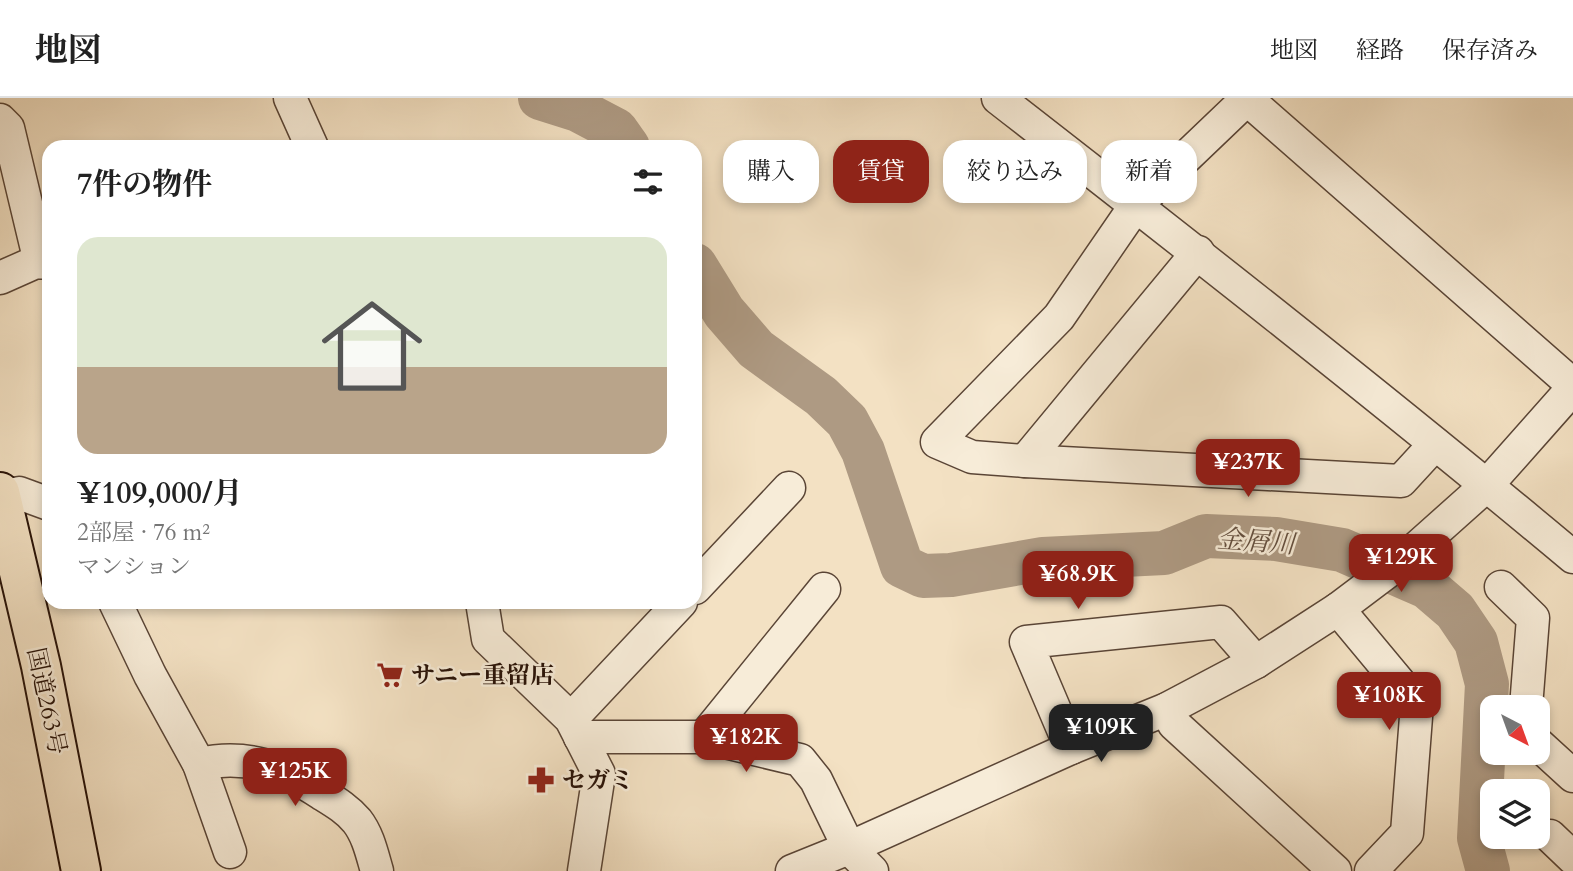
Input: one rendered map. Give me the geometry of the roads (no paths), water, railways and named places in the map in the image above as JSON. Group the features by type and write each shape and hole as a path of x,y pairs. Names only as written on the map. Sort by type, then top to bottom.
{"highway":[{"name":"国道263号","path":"1,494 41,666 81,871"}],"street":[{"path":"290,98 309,140"},
{"path":"998,98 1198,252 1573,557"},
{"path":"792,871 1071,748 1167,709 1256,662 1338,609 1403,560 1487,485 1573,387 1247,99 1136,205 1059,317 937,442 972,457 1401,481 1435,444"},
{"path":"0,120 8,128 42,255"},
{"path":"1025,461 1198,252"},
{"path":"0,278 36,262 42,262"},
{"path":"702,581 789,488"},
{"path":"1,494 19,493 42,501"},
{"path":"1501,587 1533,618 1527,695"},
{"path":"704,737 824,589"},
{"path":"118,609 150,675 200,764 230,852"},
{"path":"483,609 488,639 576,728 598,774 584,871"},
{"path":"576,728 675,609"},
{"path":"1338,609 1417,704 1406,833 1371,871"},
{"path":"1071,748 1026,642 1221,622 1256,662"},
{"path":"1167,709 1174,724 1335,871"},
{"path":"576,728 704,737 800,760 816,780 849,848 872,871"},
{"path":"1550,755 1573,776"},
{"path":"200,764 217,760 252,761 283,771 317,791 345,809 357,821 367,836 377,871"},
{"path":"1550,836 1573,858"}],"waterway":[{"name":"金屑川","path":"540,98 578,110 616,130 623,140"},
{"name":"金屑川","path":"702,276 724,312 756,349 821,396 847,421 863,451 902,566 923,576 951,575 1043,559 1164,553 1206,536 1276,539 1342,550 1427,587 1455,611 1476,642 1487,684 1479,838 1488,871"}],"place":[{"name":"サニー重留店","path":"390,675"},
{"name":"セガミ","path":"541,780"}]}
